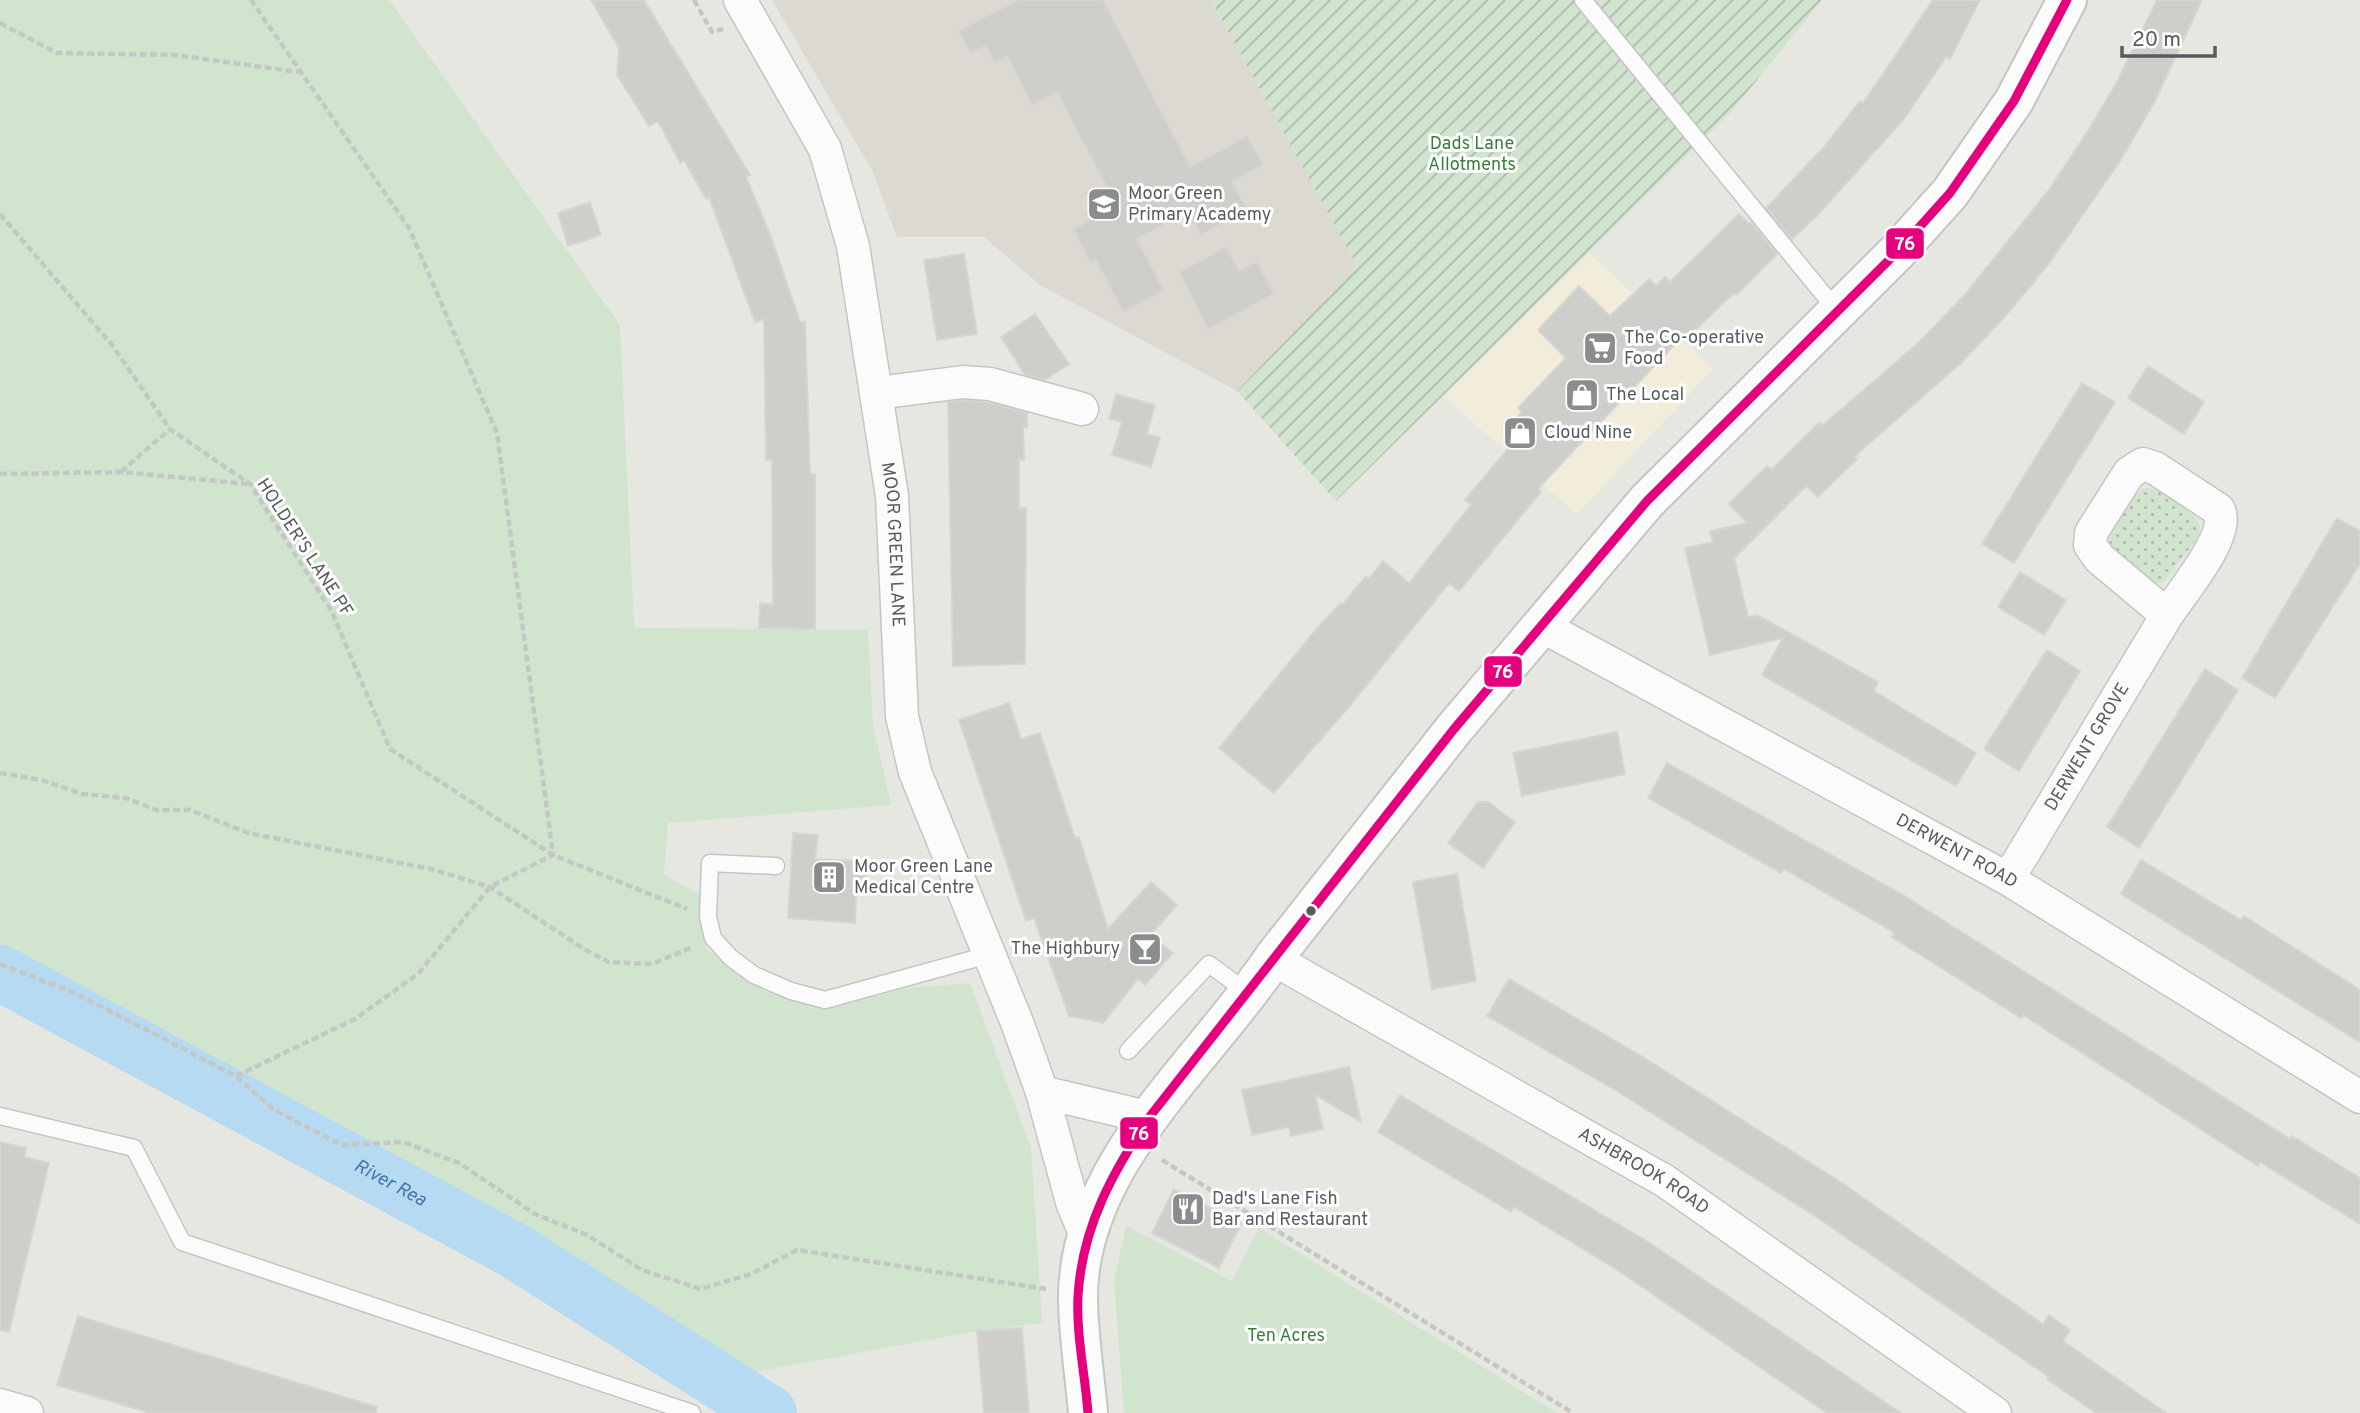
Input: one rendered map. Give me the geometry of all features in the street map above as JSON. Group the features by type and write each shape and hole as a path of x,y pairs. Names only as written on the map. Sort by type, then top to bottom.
{"street":[{"name":"MOOR GREEN LANE","path":"740,0 825,149 853,246 892,496 902,716 915,772 1018,1025 1042,1092 1072,1202 1087,1238"},
{"path":"1088,1413 1078,1294 1087,1238 1105,1187 1141,1130 1250,995 1276,956 1541,625 1647,501 1838,312 1950,193 2014,101 2067,0"},
{"path":"877,393 962,382 990,384 1082,409"},
{"name":"DERWENT GROVE","path":"2008,878 2167,615 2218,537 2222,518 2219,510 2155,468 2143,464 2129,473 2091,533 2090,545 2098,558 2167,615"},
{"name":"DERWENT ROAD","path":"1541,625 2008,878 2360,1097"},
{"name":"ASHBROOK ROAD","path":"1276,956 1289,968 1665,1181 1995,1413"},
{"path":"1042,1092 1141,1130"},
{"path":"0,1405 27,1413"}],"lane":[{"path":"1583,0 1838,312"},
{"path":"776,866 710,863 708,917 713,938 730,957 754,975 791,991 825,1000 988,955"},
{"path":"1128,1051 1209,964 1250,995"},
{"path":"0,1116 135,1148 182,1242 692,1413"}],"path":[{"path":"236,1076 355,1019 418,974 490,887 553,855 496,433 409,228 251,0"},
{"path":"0,23 57,53 175,55 299,72"},
{"name":"HOLDER'S LANE PF","path":"0,214 112,345 170,429 250,484 332,612 390,749 553,855 708,917"},
{"path":"121,472 170,429"},
{"path":"0,474 121,472 250,484"},
{"path":"0,773 42,780 82,794 126,798 156,810 190,810 248,833 431,869 490,887 608,962 652,964 713,938"},
{"path":"0,964 75,993 236,1076 274,1110 342,1145 403,1142 458,1163 535,1214 587,1235 642,1270 701,1289 751,1274 797,1250 1078,1294"},
{"path":"1141,1130 1573,1413"}],"shaded area":[{"name":"Moor Green Primary Academy","path":"772,0 1211,0 1357,266 1237,391 1040,285 984,237 897,237 873,172"},
{"path":"1589,253 1713,369 1577,514 1444,397"}],"green space":[{"path":"0,0 389,0 620,325 634,628 868,630 873,725 891,805 668,823 664,875 704,897 706,949 765,991 831,1008 907,988 970,983 1031,1148 1042,1323 977,1331 718,1379 515,1251 0,973"},
{"name":"Dads Lane Allotments","path":"1211,0 1822,0 1731,112 1336,501 1237,391 1357,266"},
{"path":"2145,488 2160,492 2177,502 2192,515 2200,527 2198,537 2163,583 2150,581 2109,543 2112,529 2121,512 2139,491"},
{"name":"Ten Acres","path":"1126,1226 1232,1281 1259,1228 1557,1413 1124,1413 1114,1281"}],"building":[{"path":"591,0 644,0 750,175 746,177 771,237 800,322 805,322 810,474 815,474 815,629 759,628 760,603 773,604 772,460 766,460 764,319 755,322 709,197 706,199 684,160 680,163 658,121 649,126 617,75 619,48"},
{"path":"1018,0 1103,0 1190,167 1247,136 1263,165 1232,181 1247,210 1201,235 1188,212 1137,239 1164,291 1123,312 1096,260 1090,263 1073,229 1117,206 1057,92 1032,105 1007,56 995,63 986,45 971,53 959,31"},
{"path":"1933,0 1980,0 1950,59 1946,57 1904,119 1816,217 1792,239 1766,208 1824,147 1860,101 1863,103"},
{"path":"2157,0 2202,0 2155,101 2120,161 2048,265 2002,320 1960,364 1854,457 1857,459 1818,497 1806,486 1734,558 1748,617 1757,615 1878,682 1874,691 1976,753 1956,786 1762,675 1783,638 1710,655 1685,548 1713,542 1710,531 1747,523 1729,504 1767,466 1771,470 1820,422 1823,425 1916,345 1963,297 2049,190 2088,131 2117,82"},
{"path":"590,202 601,235 568,246 558,213"},
{"path":"1739,214 1749,224 1751,222 1777,254 1685,340 1682,337 1575,449 1538,489 1541,492 1459,591 1449,583 1353,702 1274,793 1219,748 1318,627 1343,604 1366,576 1369,579 1383,561 1409,583 1471,505 1465,500 1515,440 1505,430 1522,412 1518,408 1566,358 1538,330 1579,286 1610,316 1649,279 1656,286 1665,277 1670,282"},
{"path":"1226,247 1239,271 1257,262 1274,294 1208,329 1179,272"},
{"path":"964,254 977,334 937,340 924,260"},
{"path":"1035,314 1069,364 1045,380 1025,375 1001,337"},
{"path":"2148,366 2204,402 2184,434 2128,398"},
{"path":"2082,383 2115,402 2014,563 1982,544"},
{"path":"1116,394 1155,405 1147,434 1160,438 1151,467 1112,455 1122,422 1109,419"},
{"path":"948,402 987,402 1027,413 1027,427 1023,427 1024,460 1019,460 1019,508 1026,508 1025,664 953,666"},
{"path":"2337,518 2360,531 2360,564 2275,698 2242,678"},
{"path":"2020,572 2066,600 2044,635 1998,607"},
{"path":"2047,650 2080,671 2019,771 1984,749"},
{"path":"2205,669 2238,690 2139,848 2107,827"},
{"path":"1009,703 1021,739 1040,733 1075,838 1079,837 1108,929 1151,882 1177,905 1150,935 1173,953 1145,985 1138,979 1103,1023 1069,1016 1034,918 1026,921 959,720"},
{"path":"1617,732 1625,774 1522,796 1513,753"},
{"path":"1667,763 1903,895 2290,1139 2292,1136 2360,1178 2360,1224 2260,1162 2258,1166 2023,1015 2021,1018 1892,937 1895,933 1784,869 1781,873 1648,798"},
{"path":"1478,802 1488,802 1515,822 1483,868 1448,843"},
{"name":"Moor Green Lane Medical Centre","path":"793,833 818,835 815,859 867,861 866,894 856,893 855,923 788,918"},
{"path":"2141,860 2241,920 2244,916 2360,990 2360,1042 2121,894"},
{"path":"1457,874 1476,981 1432,989 1413,882"},
{"path":"1509,979 1643,1057 1845,1185 2043,1324 2049,1315 2070,1330 2063,1341 2166,1413 2096,1413 2047,1379 2049,1377 1812,1214 1615,1090 1487,1016"},
{"path":"1349,1067 1361,1122 1315,1095 1323,1129 1291,1136 1289,1127 1252,1135 1242,1090"},
{"path":"1400,1095 1645,1240 1901,1413 1827,1413 1616,1269 1514,1207 1511,1212 1378,1132"},
{"path":"0,1142 26,1148 24,1157 49,1163 9,1332 0,1330"},
{"name":"Dad's Lane Fish Bar and Restaurant","path":"1174,1189 1241,1224 1219,1268 1152,1233"},
{"path":"78,1316 377,1407 376,1413 150,1413 57,1385"},
{"path":"1022,1328 1029,1413 984,1413 977,1331"}],"waterway":[{"name":"River Rea","path":"0,973 515,1251 769,1413"}],"transit line":[{"name":"76","path":"1088,1413 1078,1310 1086,1246 1112,1179 1151,1115 1454,729 1647,501 1897,252 1950,193 2014,101 2067,0"}],"place":[{"name":"Moor Green Primary Academy","path":"1104,204"},
{"name":"The Co-operative Food","path":"1600,348"},
{"name":"The Local","path":"1582,395"},
{"name":"Cloud Nine","path":"1520,433"},
{"name":"Moor Green Lane Medical Centre","path":"829,877"},
{"name":"The Highbury","path":"1145,949"},
{"name":"Dad's Lane Fish Bar and Restaurant","path":"1188,1209"}]}
